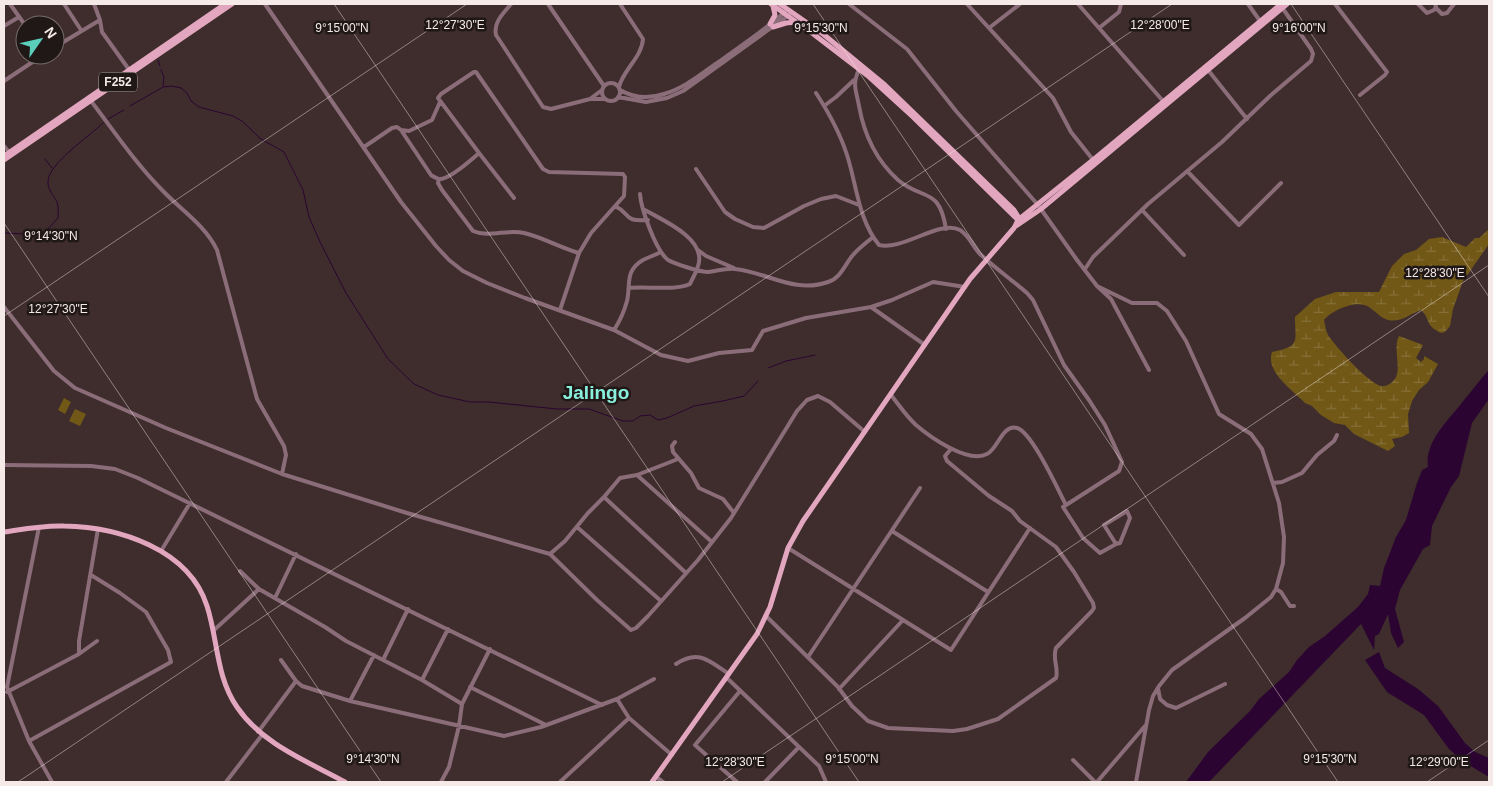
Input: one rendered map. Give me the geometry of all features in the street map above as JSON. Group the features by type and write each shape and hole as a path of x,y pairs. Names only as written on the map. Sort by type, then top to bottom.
{"main road":[{"path":"772,4 823,34 885,85 1012,211 1018,223"},
{"path":"771,26 775,15 772,4"},
{"path":"780,4 798,23 859,68 1012,211 1028,213"},
{"path":"1018,223 1094,162 1260,21 1281,5 1287,4"},
{"name":"F252","path":"6,154 228,5"},
{"path":"1164,103 1208,70 1281,5"},
{"path":"771,26 798,23"},
{"name":"F252","path":"4,160 91,101 130,71"},
{"path":"654,780 757,634 766,616 788,548 803,522 925,344 986,259 1028,213 1040,207"},
{"path":"4,532 63,526 98,529 130,538 161,551 184,568 198,585 206,601 220,670 237,708 270,741 345,782"}],"street":[{"path":"10,4 18,15"},
{"path":"64,4 81,30"},
{"path":"94,4 102,32 130,71"},
{"path":"265,4 412,217 449,260 464,271 487,283 614,330 661,356 688,361 719,353 752,350 763,331 777,326 806,318 871,307 933,282 965,287"},
{"path":"511,4 496,22 496,35 540,104 547,109 590,98 612,101 618,98 646,102 667,98 690,87 788,12"},
{"path":"548,4 603,88 605,99"},
{"path":"590,98 621,77 642,48 642,36 620,4"},
{"path":"625,4 626,11"},
{"path":"849,4 907,49 956,111 1040,207 1084,269 1111,300 1149,370"},
{"path":"967,4 1053,98 1071,132 1094,162"},
{"path":"989,28 1020,4"},
{"path":"1078,4 1164,103"},
{"path":"1099,28 1120,12 1121,4"},
{"path":"1248,4 1260,21"},
{"path":"1335,4 1387,72 1360,95"},
{"path":"1418,4 1427,13 1433,12 1435,6"},
{"path":"1435,6 1442,14 1451,9 1454,4"},
{"path":"1084,269 1099,251 1142,210 1222,142 1313,58 1311,49 1281,5"},
{"path":"4,26 15,19"},
{"path":"65,40 100,20"},
{"path":"612,82 619,89 632,96 661,96 688,84 771,26"},
{"path":"4,81 28,65"},
{"path":"824,106 854,80 859,68"},
{"path":"1208,70 1247,118"},
{"path":"514,198 438,98 474,72 476,72 543,169 549,172 623,174 625,177 624,196 591,233 579,253 560,310"},
{"path":"618,98 621,77"},
{"path":"854,80 861,116 873,148 899,180 931,196 940,206 946,229"},
{"path":"816,93 839,132 848,156 859,205 873,237 880,245 888,247 904,243 923,234 946,229 959,230 986,259 1033,300 1064,366 1089,400 1122,462 1119,471 1063,507 1083,538 1100,554 1120,543 1130,518 1127,511 1104,525 1116,544"},
{"path":"91,101 153,181 195,220 212,240 217,250 257,399 284,446 286,455 282,474"},
{"path":"364,147 392,128 397,127 401,130 409,131 432,120 440,102"},
{"path":"401,130 431,175 438,179 446,178 479,153"},
{"path":"4,146 6,154"},
{"path":"696,169 725,212 753,227 764,228 820,199 836,196 859,205"},
{"path":"1187,171 1239,225 1281,183"},
{"path":"438,179 442,190 473,231 480,234 512,231 524,233 579,253"},
{"path":"640,194 641,204 655,242 668,260 707,272 721,269 736,269"},
{"path":"615,206 622,210 630,220 648,220"},
{"path":"644,210 676,227 706,256 736,269 797,285 814,286 830,282 844,270 856,252 873,237"},
{"path":"1142,210 1184,255"},
{"path":"629,288 645,286 683,287 690,284 700,261 698,250"},
{"path":"614,330 628,300 628,281 632,270 642,260 661,252"},
{"path":"1098,286 1132,303 1157,303 1166,311 1190,348 1216,409 1225,418 1255,437 1262,449 1279,504 1284,537 1283,563 1276,589 1271,597 1172,670 1159,686 1152,699 1136,782"},
{"path":"4,307 54,371 66,382 87,394 282,474 407,513 550,554 631,630 636,628 661,602 712,542 734,513 798,411 807,400 818,396 830,402 865,432"},
{"path":"871,307 925,344"},
{"path":"891,395 916,425 951,449 968,456 978,457 988,454 1007,430 1014,427 1021,430 1032,442 1066,506"},
{"path":"1273,483 1282,482 1302,473 1337,435"},
{"path":"675,442 672,446 672,452 691,472 700,488 723,499 734,513"},
{"path":"766,616 840,689 860,714 868,721 877,725 953,731 967,729 998,719 1052,680 1057,674 1054,656 1056,648 1092,611 1094,608 1093,603 1056,547 1020,521 1012,511 989,496 947,461 945,456 951,449"},
{"path":"550,554 577,527 620,478 637,475 678,459"},
{"path":"4,465 91,466 115,469 138,478 602,705"},
{"path":"637,475 712,542"},
{"path":"808,657 920,488"},
{"path":"604,497 686,573"},
{"path":"161,551 190,503"},
{"path":"39,527 7,682 7,692 29,741 52,782"},
{"path":"577,527 661,602"},
{"path":"788,548 951,650 1030,528"},
{"path":"79,654 78,641 98,529"},
{"path":"892,530 988,592"},
{"path":"275,598 296,554"},
{"path":"240,571 259,589 346,641 422,680 462,704"},
{"path":"29,741 171,662 168,650 146,612 91,575"},
{"path":"213,631 259,589"},
{"path":"1276,589 1281,592 1290,606 1294,606"},
{"path":"383,660 408,609"},
{"path":"840,689 903,620"},
{"path":"422,680 448,629"},
{"path":"7,692 79,654 97,641"},
{"path":"441,782 449,768 462,704 490,649"},
{"path":"350,701 374,655"},
{"path":"676,664 692,656 701,656 728,676 740,691 819,766 826,782"},
{"path":"281,660 296,681 302,686 350,701 504,736 519,734 602,705 654,680"},
{"path":"226,782 296,681"},
{"path":"1159,686 1160,699 1167,705 1176,708 1225,684"},
{"path":"470,687 546,725"},
{"path":"737,782 695,745 740,691"},
{"path":"617,699 629,718 672,754"},
{"path":"560,782 566,781 629,718"},
{"path":"1073,760 1096,782 1147,725"},
{"path":"765,782 799,747"},
{"path":"654,780 663,782"}],"green space":[{"path":"1489,229 1489,244 1463,281 1453,309 1450,326 1445,332 1441,333 1432,327 1421,310 1392,321 1383,318 1369,307 1358,304 1339,309 1324,320 1328,335 1352,364 1381,386 1390,384 1397,376 1397,341 1399,336 1423,345 1416,358 1421,362 1424,356 1438,364 1428,382 1419,390 1412,401 1408,414 1409,433 1392,439 1395,446 1388,451 1354,434 1345,425 1334,423 1321,415 1312,406 1305,403 1276,373 1271,359 1272,352 1288,348 1292,345 1295,338 1295,317 1315,299 1336,292 1379,292 1392,266 1404,254 1416,250 1429,239 1442,237 1466,247 1475,238 1479,238"},
{"path":"64,398 71,402 65,414 58,410"},
{"path":"75,409 86,414 80,426 69,421"}],"shaded area":[{"path":"1489,370 1489,399 1472,423 1459,476 1451,487 1432,526 1430,545 1423,549 1400,590 1395,609 1404,642 1398,648 1391,633 1388,614 1379,634 1375,636 1374,650 1361,624 1209,782 1186,782 1208,752 1250,711 1259,699 1289,672 1309,647 1325,636 1358,607 1368,594 1370,585 1380,586 1384,568 1396,537 1406,520 1422,470 1428,467 1428,457 1434,439"},
{"path":"1379,652 1385,668 1418,689 1438,706 1465,743 1475,752 1489,758 1489,777 1464,762 1449,749 1424,715 1387,692 1365,660"}],"waterway":[{"path":"158,60 160,66"},
{"path":"161,70 164,77 163,86"},
{"path":"130,106 163,87 181,88 187,93 191,101 199,107 233,116 242,121 261,139 284,152 303,190 309,217 346,293 388,359 414,384 438,395 470,402 489,402 557,409 589,409 623,421 633,421 640,416 650,415 658,420 694,406 744,396 758,381"},
{"path":"108,119 124,110"},
{"path":"4,233 25,234 45,232 58,218 58,204 48,184 50,174 62,158 103,123"},
{"path":"45,159 52,168"},
{"path":"768,368 786,361 815,355"}],"district":[{"name":"Jalingo","path":"596,392"}]}
